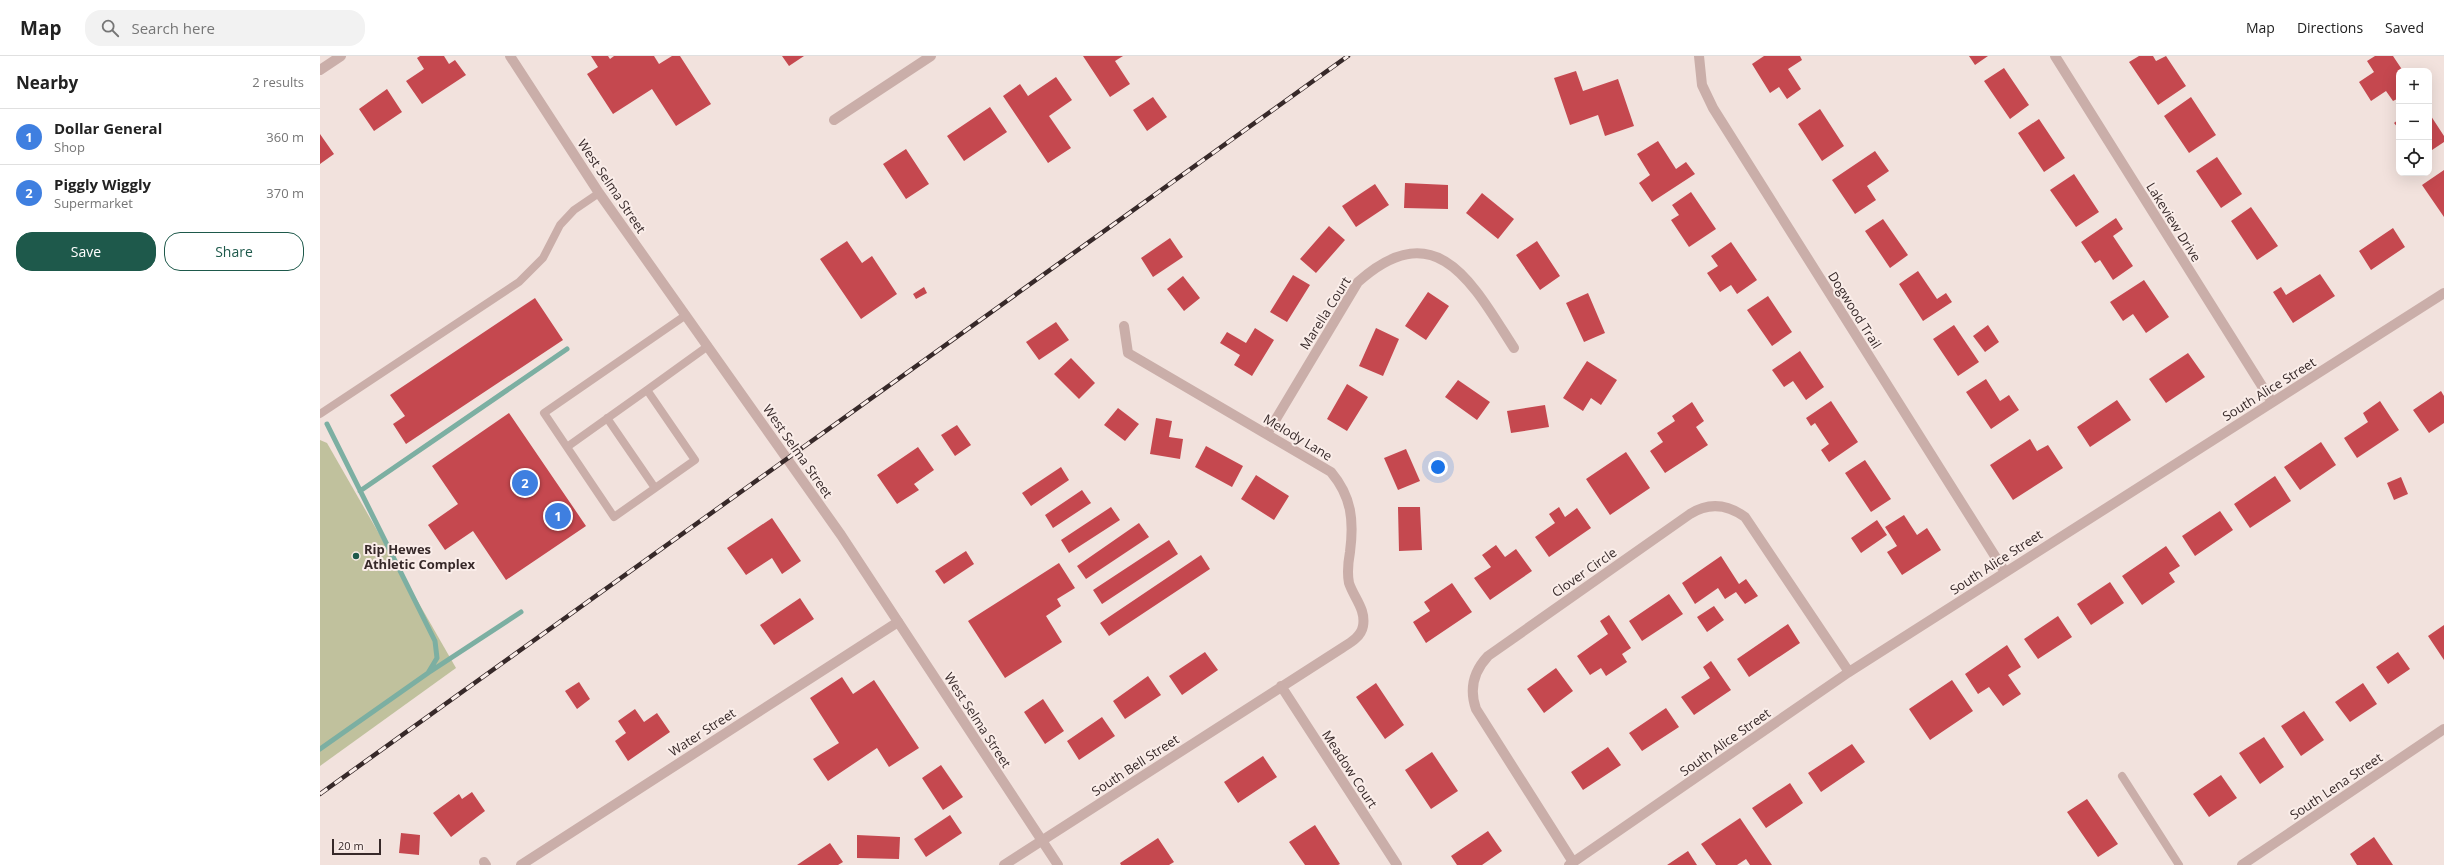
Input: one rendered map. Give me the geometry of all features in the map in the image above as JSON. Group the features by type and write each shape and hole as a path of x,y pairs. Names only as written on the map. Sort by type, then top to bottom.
{"street":[{"path":"320,70 341,56"},
{"name":"West Selma Street","path":"510,56 599,193 842,535 1058,865"},
{"path":"834,120 931,56"},
{"name":"Dogwood Trail","path":"1699,56 1702,85 1709,102 2005,572"},
{"name":"Lakeview Drive","path":"2055,56 2272,402"},
{"name":"Marella Court","path":"1268,434 1358,282 1374,268 1390,260 1422,254 1437,256 1453,265 1480,296 1514,348"},
{"name":"South Alice Street","path":"1571,864 1849,672 2444,293"},
{"name":"Melody Lane","path":"1124,326 1128,353 1331,472 1348,496 1353,528 1348,576 1363,617 1363,627 1352,642 1281,686"},
{"name":"Clover Circle","path":"1571,864 1476,709 1472,691 1476,672 1488,656 1690,514 1714,505 1730,508 1745,517 1849,672"},
{"name":"Water Street","path":"521,865 898,622"},
{"name":"South Bell Street","path":"1004,865 1281,686"},
{"name":"Meadow Court","path":"1281,686 1397,865"},
{"name":"South Lena Street","path":"2242,865 2444,729"}],"lane":[{"path":"320,414 519,282 543,258 560,225 574,210 599,193"},
{"path":"647,390 695,460 614,518 544,413 686,315"},
{"path":"567,447 708,346"},
{"path":"607,418 655,488"},
{"path":"2122,776 2179,865"}],"green space":[{"name":"Rip Hewes Athletic Complex","path":"320,440 327,443 456,668 320,766"}],"building":[{"path":"420,56 444,56 449,64 455,60 466,75 422,104 406,81 424,69 417,58"},
{"path":"591,56 608,56 610,59 614,56 654,56 659,64 672,56 680,56 711,104 676,126 652,89 613,114 587,74 598,67"},
{"path":"782,56 804,56 789,66"},
{"path":"1083,56 1123,56 1115,61 1130,84 1110,97"},
{"path":"1764,56 1800,56 1802,60 1788,69 1801,89 1787,99 1779,87 1770,93 1752,64"},
{"path":"1969,56 1988,56 1975,65"},
{"path":"2139,56 2153,56 2156,61 2166,56 2186,86 2158,105 2129,62"},
{"path":"2375,56 2393,56 2401,68 2396,68 2396,100 2393,101 2386,91 2371,101 2359,82 2374,72 2367,61"},
{"path":"2004,68 2029,105 2010,119 1984,81"},
{"path":"1576,71 1583,91 1618,79 1634,126 1605,136 1598,115 1570,125 1554,78"},
{"path":"1056,77 1072,100 1049,116 1071,148 1048,163 1003,96 1020,84 1028,96"},
{"path":"387,89 402,112 374,131 359,109"},
{"path":"1153,97 1167,117 1147,131 1133,110"},
{"path":"2191,97 2216,135 2189,153 2164,116"},
{"path":"990,107 1007,132 964,161 947,136"},
{"path":"1820,109 1844,146 1822,161 1798,124"},
{"path":"2432,118 2444,136 2444,142 2432,150"},
{"path":"2039,119 2065,158 2044,172 2018,133"},
{"path":"320,134 334,154 320,164"},
{"path":"1658,141 1676,169 1686,162 1695,174 1652,202 1639,183 1650,175 1637,154"},
{"path":"906,149 929,184 906,199 883,164"},
{"path":"1875,151 1889,171 1867,186 1876,200 1855,214 1832,180"},
{"path":"2217,157 2242,194 2221,208 2196,171"},
{"path":"2444,170 2444,217 2422,185"},
{"path":"2074,174 2099,212 2076,227 2050,190"},
{"path":"1405,183 1448,185 1448,209 1404,208"},
{"path":"1375,184 1389,205 1356,227 1342,206"},
{"path":"1691,192 1716,229 1689,247 1671,220 1679,215 1672,205"},
{"path":"1482,193 1514,219 1498,239 1466,213"},
{"path":"2251,207 2278,246 2257,260 2231,221"},
{"path":"2116,218 2123,229 2113,236 2133,266 2113,280 2100,260 2095,263 2081,242"},
{"path":"1883,219 1908,255 1890,268 1865,231"},
{"path":"1329,226 1345,240 1316,273 1300,259"},
{"path":"2393,228 2405,247 2371,270 2359,251"},
{"path":"1170,238 1183,257 1153,277 1141,258"},
{"path":"847,241 862,263 872,256 897,294 861,319 820,259"},
{"path":"1537,241 1560,276 1540,290 1516,255"},
{"path":"1731,242 1757,280 1737,294 1731,285 1720,292 1707,273 1718,266 1711,256"},
{"path":"1918,271 1937,299 1946,293 1952,302 1923,321 1899,284"},
{"path":"2320,274 2335,296 2293,323 2273,292 2281,287 2286,295"},
{"path":"1293,275 1310,285 1287,322 1270,312"},
{"path":"1183,276 1200,298 1184,311 1167,289"},
{"path":"2144,280 2169,317 2146,333 2133,314 2123,321 2110,302"},
{"path":"924,287 927,293 916,299 913,294"},
{"path":"1428,292 1449,306 1426,340 1405,326"},
{"path":"1588,293 1605,333 1584,342 1566,303"},
{"path":"1768,296 1792,332 1772,346 1747,310"},
{"path":"535,298 563,340 406,444 393,424 405,416 390,395"},
{"path":"1056,322 1069,340 1039,360 1026,342"},
{"path":"1954,325 1979,362 1958,376 1933,339"},
{"path":"1988,325 1999,342 1985,352 1973,336"},
{"path":"1255,328 1274,340 1252,376 1234,365 1240,355 1220,343 1227,332 1246,343"},
{"path":"1376,328 1399,339 1383,376 1359,366"},
{"path":"1800,351 1824,387 1806,400 1793,381 1784,387 1772,370"},
{"path":"2188,353 2205,377 2166,403 2149,379"},
{"path":"1071,358 1095,383 1079,399 1054,374"},
{"path":"1587,361 1617,380 1601,405 1591,398 1583,411 1563,398"},
{"path":"1986,379 2000,401 2009,395 2019,410 1991,429 1966,392"},
{"path":"1458,380 1490,402 1477,420 1445,397"},
{"path":"1347,384 1368,397 1347,431 1327,419"},
{"path":"2441,391 2444,396 2444,423 2429,433 2413,410"},
{"path":"2117,400 2131,420 2090,447 2077,427"},
{"path":"1831,401 1858,442 1829,462 1821,450 1829,444 1815,423 1811,426 1806,418"},
{"path":"2380,401 2399,430 2357,458 2344,438 2368,422 2363,413"},
{"path":"1692,402 1704,421 1696,427 1708,445 1665,473 1650,451 1663,442 1657,433 1675,421 1672,416"},
{"path":"1545,405 1549,427 1511,433 1507,411"},
{"path":"1118,408 1139,424 1125,441 1104,425"},
{"path":"509,413 586,526 506,580 473,531 445,550 428,525 458,504 432,466"},
{"path":"1156,418 1172,421 1169,437 1183,439 1180,459 1150,454"},
{"path":"957,425 971,445 955,456 941,435"},
{"path":"2030,439 2037,451 2048,445 2063,468 2013,500 1990,465"},
{"path":"2321,442 2336,465 2300,490 2284,467"},
{"path":"1206,446 1243,466 1232,487 1195,467"},
{"path":"918,447 934,470 914,484 919,490 897,504 877,475"},
{"path":"1406,449 1420,481 1398,490 1384,458"},
{"path":"1626,452 1650,488 1610,515 1586,479"},
{"path":"1865,460 1891,499 1871,512 1845,473"},
{"path":"1061,467 1069,480 1031,506 1022,493"},
{"path":"1256,475 1289,496 1274,520 1241,499"},
{"path":"2275,476 2291,501 2250,528 2234,504"},
{"path":"2401,477 2408,494 2394,500 2387,483"},
{"path":"1082,490 1091,503 1053,528 1045,515"},
{"path":"1111,507 1120,520 1069,553 1061,540"},
{"path":"1398,507 1420,507 1422,550 1399,551"},
{"path":"1559,507 1565,517 1577,508 1591,528 1549,557 1535,537 1555,523 1549,514"},
{"path":"2220,511 2233,530 2195,556 2182,536"},
{"path":"1904,515 1917,535 1927,528 1941,550 1902,575 1887,552 1897,546 1885,527"},
{"path":"772,518 801,561 782,574 772,558 746,575 727,548"},
{"path":"1877,520 1887,535 1861,553 1851,538"},
{"path":"1139,523 1149,537 1086,579 1077,566"},
{"path":"1169,540 1178,554 1102,604 1093,590"},
{"path":"1496,545 1505,557 1516,549 1532,571 1490,600 1474,578 1491,567 1482,555"},
{"path":"2166,546 2180,566 2169,573 2175,582 2142,605 2122,576"},
{"path":"966,551 974,564 944,584 935,571"},
{"path":"1201,555 1210,569 1109,636 1100,623"},
{"path":"1721,556 1739,584 1746,579 1758,596 1745,604 1736,592 1725,599 1718,588 1695,604 1682,583"},
{"path":"1059,563 1075,588 1057,599 1061,606 1046,616 1062,642 1005,678 968,621"},
{"path":"2110,582 2124,603 2091,625 2077,604"},
{"path":"1452,583 1472,612 1426,643 1413,622 1430,611 1424,602"},
{"path":"1669,594 1683,614 1642,641 1629,621"},
{"path":"800,598 814,619 774,645 760,625"},
{"path":"1714,606 1724,620 1707,632 1697,617"},
{"path":"1609,615 1631,648 1622,654 1627,662 1606,676 1601,668 1590,675 1577,656 1608,634 1600,621"},
{"path":"2058,616 2072,637 2038,659 2024,639"},
{"path":"1788,624 1800,643 1749,677 1737,659"},
{"path":"2444,625 2444,660 2428,636"},
{"path":"2007,645 2021,667 2008,675 2021,694 2003,706 1989,687 1978,694 1965,674"},
{"path":"1205,652 1218,670 1182,695 1169,676"},
{"path":"2398,652 2410,669 2388,684 2376,667"},
{"path":"1711,661 1731,690 1694,715 1681,697 1710,678 1703,667"},
{"path":"1556,668 1573,691 1544,713 1527,689"},
{"path":"1148,676 1161,695 1125,719 1113,701"},
{"path":"842,677 853,694 874,680 919,748 889,767 877,748 828,781 813,759 839,743 810,698"},
{"path":"1952,680 1973,711 1930,740 1909,709"},
{"path":"579,682 590,699 577,709 565,691"},
{"path":"1376,683 1404,725 1385,739 1356,697"},
{"path":"2363,683 2377,704 2350,722 2335,702"},
{"path":"1043,699 1064,731 1045,744 1024,712"},
{"path":"1666,708 1679,727 1642,751 1629,733"},
{"path":"635,709 644,722 657,713 670,732 628,761 615,741 626,733 618,721"},
{"path":"2304,711 2324,740 2301,756 2281,726"},
{"path":"1102,717 1115,736 1079,760 1067,741"},
{"path":"2264,737 2284,767 2260,784 2239,753"},
{"path":"1852,744 1865,762 1821,792 1808,773"},
{"path":"1608,747 1621,765 1583,790 1571,772"},
{"path":"1432,752 1458,791 1431,809 1405,770"},
{"path":"1263,756 1277,777 1238,803 1224,782"},
{"path":"941,765 963,797 943,810 922,778"},
{"path":"2221,775 2237,798 2209,817 2193,794"},
{"path":"1790,783 1803,803 1766,828 1752,808"},
{"path":"472,792 485,811 451,837 433,813 459,794 462,799"},
{"path":"2087,799 2118,844 2098,857 2067,812"},
{"path":"950,815 962,833 926,857 914,839"},
{"path":"1740,818 1772,865 1750,865 1746,859 1737,865 1716,865 1701,844"},
{"path":"1315,825 1340,864 1305,865 1289,842"},
{"path":"1488,831 1502,851 1482,865 1457,865 1451,856"},
{"path":"401,833 420,835 419,855 399,853"},
{"path":"857,835 900,837 899,859 857,858"},
{"path":"2374,837 2393,865 2357,865 2350,854"},
{"path":"1158,838 1174,862 1169,865 1121,865 1120,863"},
{"path":"830,843 843,862 838,865 797,865"},
{"path":"1688,851 1697,865 1667,865"}],"waterway":[{"path":"360,491 567,349"},
{"path":"327,424 435,641 437,658 428,673"},
{"path":"320,749 428,673 521,612"}],"railway":[{"path":"320,794 1348,56"}],"place":[{"name":"Piggly Wiggly","path":"525,483"},
{"name":"Dollar General","path":"558,516"},
{"name":"Rip Hewes Athletic Complex","path":"356,556"}]}
